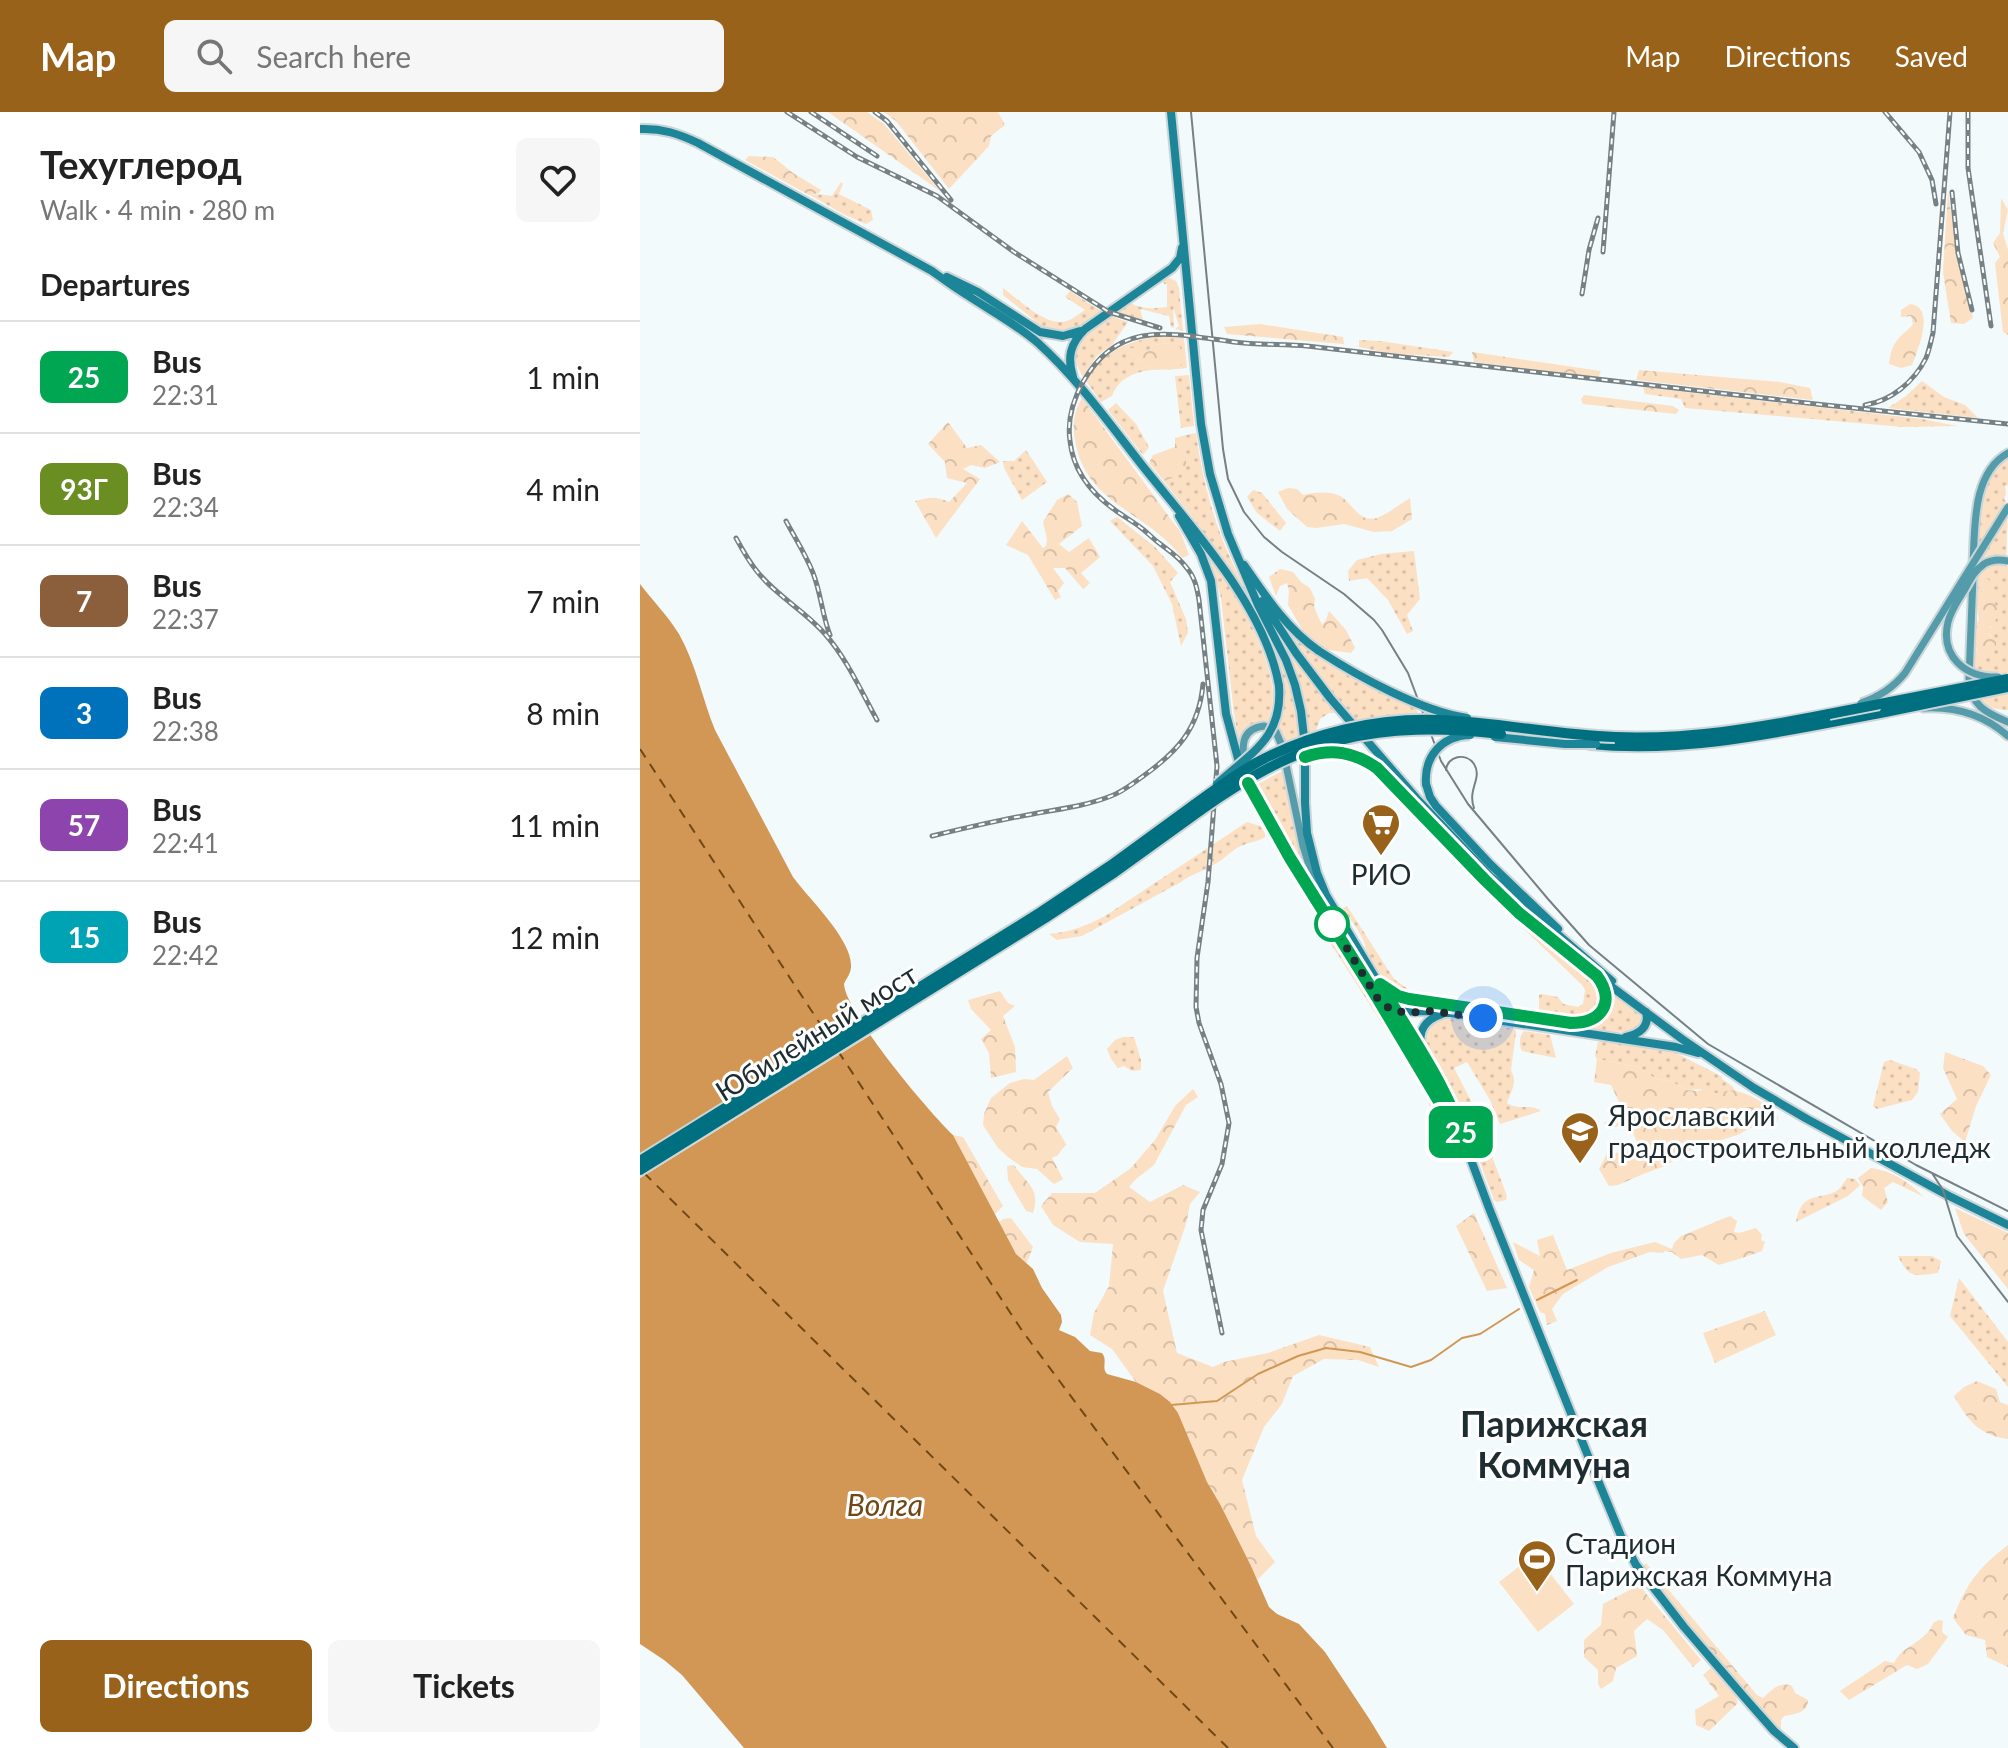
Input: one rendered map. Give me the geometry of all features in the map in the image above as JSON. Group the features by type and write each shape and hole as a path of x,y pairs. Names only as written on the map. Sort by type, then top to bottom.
{"highway":[{"path":"1015,933 1242,772 1288,748 1329,733 1374,723 1439,720 1615,737 1718,733 2008,678"},
{"path":"1015,933 1115,872 1260,771 1332,741 1375,732 1422,728 1648,746 1730,739 2008,687"},
{"name":"Юбилейный мост","path":"640,1161 1015,933"},
{"name":"Юбилейный мост","path":"640,1170 1015,933"}],"main road":[{"path":"1171,112 1201,424 1210,474 1235,551 1295,685 1304,736 1307,833 1324,892"},
{"path":"640,129 673,132 698,143 932,271 978,292 1046,335 1063,336 1085,329"},
{"path":"1074,380 1070,352 1076,338 1166,272 1180,258 1183,240"},
{"path":"932,271 1024,331 1074,380 1204,541 1239,592 1269,653 1279,686 1279,710 1269,735 1258,749 1195,804"},
{"path":"1166,272 1179,276 1188,290"},
{"path":"2008,453 1990,467 1983,479 1979,502 1974,545 1969,687 1976,703 2008,722"},
{"path":"1159,485 1195,544 1211,581 1226,714 1248,784 1290,858 1460,1134"},
{"path":"1829,714 1873,699 1900,679 2008,507"},
{"path":"1235,551 1281,617 1302,638 1354,672 1421,705 1463,717 1615,737"},
{"path":"1235,551 1263,603 1296,653 1358,732 1419,801 1490,876 1646,1011 1643,1030 1619,1038"},
{"path":"2008,561 1987,562 1974,573 1950,615 1947,634 1952,655 1966,670 1982,677 2008,678"},
{"path":"1885,712 1951,708 1989,721 2008,736"},
{"path":"1990,713 2008,715"},
{"path":"1248,784 1243,756 1244,739 1254,728 1269,727 1281,740 1305,854 1312,871 1443,1091 1621,1536 1636,1565 1684,1627 1774,1731 1794,1748"},
{"path":"1592,964 1433,802 1426,784 1426,770 1433,753 1445,742 1459,736 1596,744"},
{"path":"1222,795 1309,755 1345,752 1364,759 1393,782 1519,913 1597,976 1707,1056 1807,1119 2008,1225"},
{"path":"1570,1028 1595,1018 1604,1007 1605,990 1597,976"},
{"path":"1380,984 1409,999 1676,1047 1707,1056"},
{"path":"1378,999 1396,1012 1430,1011 1525,1021"},
{"path":"1422,1054 1420,1033 1425,1023 1433,1017 1451,1013"}],"green space":[{"path":"828,112 867,112 884,124 940,191"},
{"path":"884,112 998,112 1005,125 991,136 989,146 949,189 896,121"},
{"path":"749,156 773,157 821,190 809,195 745,160"},
{"path":"841,182 839,194 871,210 873,220 866,224 810,195 832,196"},
{"path":"1948,192 1959,264 1973,318 1964,324 1951,323 1943,272"},
{"path":"2001,198 2008,210 2003,233 2008,250 2008,335 2003,332 1995,263 2000,257 1993,243 2000,233"},
{"path":"1169,278 1176,281 1179,288 1183,331 1175,329 1179,326 1173,307 1174,328 1169,316 1140,309 1143,320 1117,312 1130,303 1148,308 1167,307 1167,284 1163,280"},
{"path":"1003,288 1030,310 1054,321 1067,321 1085,310 1065,297 1070,291 1101,311 1077,328 1052,332 1032,324 1034,320 1003,295"},
{"path":"1910,304 1922,313 1923,330 1912,365 1901,368 1889,364 1889,361 1896,342 1913,324 1911,316 1901,317 1901,310"},
{"path":"1111,316 1128,322 1112,345 1097,356 1083,377 1076,356 1080,341"},
{"path":"1260,324 1343,337 1344,344 1227,334 1224,327"},
{"path":"1161,336 1184,338 1187,368 1178,369 1183,359 1169,343 1153,345 1147,352 1130,352 1151,370 1127,377 1112,396 1101,402 1086,381 1093,370 1109,354 1128,344"},
{"path":"1359,340 1453,352 1449,357 1387,353 1359,347"},
{"path":"1169,343 1180,347 1184,360 1178,369 1151,370 1130,352 1131,348 1135,348 1147,352 1153,345"},
{"path":"1472,352 1601,371 1598,378 1474,362"},
{"path":"1639,370 1780,382 1810,388 1813,400 1636,380"},
{"path":"1189,375 1194,426 1181,428 1175,376"},
{"path":"1922,381 1944,397 1965,405 1978,418 1888,408"},
{"path":"1643,387 1922,419 1957,426 1903,427 1685,408 1681,399 1645,394"},
{"path":"1584,395 1673,406 1679,410 1676,414 1583,404 1581,399"},
{"path":"1082,398 1181,533 1189,555 1182,558 1168,542 1105,494 1091,479 1081,462 1074,434 1074,418"},
{"path":"1116,403 1136,424 1149,447 1143,455 1108,410"},
{"path":"948,422 967,448 981,445 1000,462 985,468 971,465 963,469 980,479 936,538 915,501 932,498 949,502 967,483 947,478 945,462 928,444"},
{"path":"1196,433 1205,483 1219,531 1275,646 1292,690 1300,737 1285,743 1278,729 1284,710 1283,683 1273,649 1225,564 1164,481 1185,472 1186,435"},
{"path":"1186,435 1186,472 1164,481 1149,463 1153,455 1175,447 1175,438"},
{"path":"1026,450 1047,482 1022,500 1003,461 1014,461"},
{"path":"2008,456 2008,485 2005,486 2004,499 2008,504 2008,710 1984,704 1978,697 1972,667 1973,644 1980,656 1992,636 1988,633 1992,627 1979,594 1978,634 1974,635 1978,522 1986,481 1993,468"},
{"path":"1297,489 1303,495 1322,492 1336,494 1360,515 1370,519 1385,514 1410,498 1412,519 1392,531 1374,532 1344,524 1307,527 1287,509 1278,492"},
{"path":"1253,490 1262,493 1286,523 1280,531 1257,513 1247,497"},
{"path":"1068,494 1077,502 1082,526 1059,544 1069,552 1089,538 1100,557 1081,573 1090,583 1083,589 1065,568 1053,568 1064,583 1058,591 1061,597 1055,600 1028,555 1006,545 1022,521 1043,548 1046,546 1043,522 1057,500"},
{"path":"1117,517 1155,547 1178,573 1170,582 1186,619 1188,633 1181,646 1172,604 1153,566 1110,521"},
{"path":"1201,542 1246,615 1265,656 1270,676 1273,698 1269,725 1250,726 1239,742 1221,598"},
{"path":"1414,551 1420,599 1407,615 1413,631 1407,634 1388,600 1367,578 1349,581 1348,571 1357,560"},
{"path":"1280,569 1293,572 1310,588 1322,625 1329,611 1346,630 1355,648 1351,653 1322,649 1307,638 1288,605 1287,583 1280,586 1276,596 1269,577"},
{"path":"1984,579 1993,585 1992,601 1997,608 1997,616 1988,633 1997,641 1994,652 1988,653 1987,646 1984,646 1984,654 1980,656 1974,644 1974,635 1978,634 1975,625 1979,620 1977,599"},
{"path":"1279,619 1327,663 1416,708 1419,716 1381,717 1355,722"},
{"path":"1274,625 1337,713 1329,713 1320,719 1316,731 1308,734 1296,678"},
{"path":"1284,770 1300,846 1310,876 1258,784"},
{"path":"1247,822 1260,826 1265,837 1238,848 1211,866 1082,936 1057,940 1049,934 1078,928 1105,916"},
{"path":"1493,896 1596,985 1600,999 1593,1014 1573,1018 1540,1015 1539,995 1558,997 1563,1004 1578,1007 1583,1004 1585,990"},
{"path":"1347,906 1394,979 1411,991 1513,1009 1521,1007 1517,1011 1404,993 1385,979 1375,966 1343,908"},
{"path":"1332,943 1342,953 1426,1088 1448,1129 1447,1138 1441,1137 1427,1094"},
{"path":"1608,989 1643,1018 1640,1027 1631,1032 1575,1029 1590,1024 1605,1013"},
{"path":"1000,991 1008,1003 1015,1006 1003,1016 1015,1047 1016,1072 991,1078 989,1053 981,1039 991,1030 971,1009 968,1000"},
{"path":"1443,1018 1515,1029 1511,1070 1514,1083 1507,1103 1541,1111 1500,1124 1490,1100 1467,1062 1454,1068 1486,1130 1480,1138 1471,1135 1464,1115 1423,1047 1423,1037 1429,1023"},
{"path":"1524,1031 1550,1035 1556,1058 1522,1051 1520,1041"},
{"path":"1123,1037 1134,1037 1141,1070 1132,1071 1124,1066 1118,1068 1111,1059 1107,1049"},
{"path":"1598,1042 1676,1053 1721,1076 1736,1091 1714,1094 1703,1089 1687,1090 1672,1082 1656,1079 1638,1067 1597,1059"},
{"path":"1945,1052 1983,1066 1991,1075 1976,1106 1965,1142 1940,1114 1957,1099 1943,1068"},
{"path":"1067,1056 1073,1068 1048,1092 1060,1119 1056,1127 1066,1144 1052,1158 1063,1179 1054,1184 1037,1169 1022,1167 998,1148 983,1125 984,1114 991,1098 1010,1083 1034,1080"},
{"path":"1597,1059 1638,1067 1656,1079 1672,1082 1687,1090 1746,1094 1770,1108 1778,1117 1777,1122 1761,1124 1691,1150 1665,1166 1609,1186 1599,1169 1607,1154 1629,1151 1639,1146 1630,1127 1609,1128 1604,1123 1624,1113 1611,1085 1594,1082"},
{"path":"1890,1060 1920,1073 1918,1092 1912,1100 1877,1109 1873,1106 1884,1062"},
{"path":"1193,1089 1198,1097 1186,1105 1154,1165 1129,1187 1150,1202 1183,1185 1200,1192 1190,1204 1163,1291 1177,1353 1213,1367 1268,1353 1319,1335 1370,1347 1379,1367 1358,1360 1324,1359 1293,1376 1282,1404 1264,1427 1242,1480 1256,1536 1275,1562 1257,1580 1207,1482 1173,1405 1160,1394 1136,1382 1112,1349 1090,1335 1094,1313 1109,1286 1113,1244 1080,1242 1053,1225 1041,1206 1052,1193 1095,1193 1131,1168 1155,1140 1175,1106"},
{"path":"953,1135 963,1137 1003,1206 994,1215"},
{"path":"1485,1142 1506,1200 1494,1200 1475,1149"},
{"path":"1014,1165 1034,1192 1033,1213 1026,1211 1008,1180 1007,1166"},
{"path":"1871,1168 1900,1178 1924,1197 1893,1182 1884,1188 1888,1202 1881,1210 1862,1196 1863,1187 1858,1178"},
{"path":"1847,1178 1855,1179 1860,1185 1848,1196 1796,1222 1803,1204 1833,1193"},
{"path":"1955,1208 2008,1233 2008,1289 1964,1234"},
{"path":"1474,1213 1507,1288 1487,1291 1456,1226"},
{"path":"1730,1216 1737,1221 1734,1232 1756,1228 1765,1242 1762,1251 1719,1265 1702,1255 1681,1259 1672,1252 1650,1252 1608,1267 1563,1294 1552,1309 1557,1321 1547,1325 1545,1314 1540,1312 1529,1287 1534,1270 1519,1260 1513,1242 1540,1256 1537,1240 1553,1235 1567,1270 1611,1253 1655,1242 1672,1249 1681,1236"},
{"path":"1011,1218 1033,1247 1027,1263 1014,1251 998,1223"},
{"path":"1898,1256 1932,1256 1941,1261 1938,1273 1924,1275 1909,1272"},
{"path":"1959,1278 2008,1342 2008,1387 1950,1316"},
{"path":"1765,1311 1776,1335 1715,1363 1703,1333"},
{"path":"1977,1381 1996,1389 2000,1402 2008,1405 2008,1439 1989,1434 1975,1425 1954,1396"},
{"path":"2008,1545 2008,1667 1987,1657 1985,1640 1966,1635 1953,1618 1974,1577"},
{"name":"Стадион Парижская Коммуна","path":"1535,1554 1574,1604 1538,1632 1499,1582"},
{"path":"1646,1563 1757,1695 1763,1698 1776,1687 1792,1686 1795,1693 1808,1700 1806,1708 1784,1716 1781,1731 1776,1728 1750,1701 1643,1569"},
{"path":"1639,1585 1701,1660 1693,1667 1663,1630 1647,1619 1634,1631 1637,1656 1616,1668 1613,1681 1601,1689 1598,1670 1584,1657 1584,1640 1601,1625 1603,1604"},
{"path":"1939,1620 1943,1621 1942,1632 1948,1637 1928,1664 1917,1669 1907,1665 1849,1700 1840,1691 1885,1661 1894,1663"},
{"path":"1711,1668 1738,1703 1709,1731 1696,1725 1695,1710 1719,1696 1703,1675"}],"water":[{"name":"Волга","path":"640,584 679,634 715,730 793,877 845,944 851,967 844,984 858,1017 908,1085 953,1135 1016,1254 1033,1269 1061,1315 1059,1330 1075,1337 1090,1351 1102,1353 1107,1374 1136,1382 1160,1394 1178,1413 1207,1482 1269,1607 1299,1624 1325,1652 1387,1748 744,1748 682,1675 640,1644"}],"pier":[{"path":"862,1015 874,1033 640,1178 640,1154"}],"waterway":[{"path":"1537,1300 1577,1280"},
{"path":"1171,1405 1217,1401 1258,1374 1298,1356 1326,1348 1360,1352 1411,1367 1431,1360 1462,1338 1480,1334 1519,1309"}],"ferry route":[{"path":"640,749 830,1039"},
{"path":"838,1051 1023,1332 1333,1748"},
{"path":"644,1173 1228,1748"}],"tram line":[{"path":"1191,112 1223,449 1228,479 1244,512 1264,537 1344,594 1382,630 1408,673 1441,761 1468,804 1589,945 1708,1044 1916,1165 2008,1211"},
{"path":"1446,770 1450,761 1457,757 1471,760 1474,764 1477,774 1472,795 1474,808"},
{"path":"1932,1173 1943,1190 1957,1236 2008,1302"}],"railway":[{"path":"787,112 857,157 937,196 1014,252 1109,312 1160,328"},
{"path":"811,112 877,156"},
{"path":"875,112 887,121 951,200"},
{"path":"1603,252 1614,112"},
{"path":"1885,112 1919,152 1932,180 1936,204"},
{"path":"1865,405 1901,389 1921,367 1929,349 1933,333 1950,112"},
{"path":"1968,112 1968,168 1991,326"},
{"path":"1952,192 1958,253 1972,310"},
{"path":"1582,294 1598,218"},
{"path":"1222,1333 1201,1230 1203,1210 1222,1164 1229,1123 1221,1084 1196,1007 1197,958 1208,882 1217,766 1199,600 1194,579 1183,563 1098,496 1075,462 1069,433 1072,410 1083,382 1097,362 1113,348 1131,339 1169,334 1243,343 1307,346 2008,424"},
{"path":"786,521 813,573 830,635"},
{"path":"736,538 764,579 817,625 833,644 877,720"},
{"path":"932,836 1082,805 1119,792 1155,768 1184,738 1197,714 1203,684"}],"bus line":[{"name":"25","path":"1248,783 1290,858 1466,1147 1443,1091 1380,984 1409,999 1571,1023 1595,1018 1604,1007 1605,990 1597,976 1532,925 1485,880 1377,768 1345,752 1305,757"}],"place":[{"name":"РИО","path":"1381,857"},
{"name":"Ярославский градостроительный колледж","path":"1580,1165"},
{"name":"Стадион Парижская Коммуна","path":"1537,1593"}],"district":[{"name":"Парижская Коммуна","path":"1554,1444"}],"route":[{"path":"1332,924 1378,999 1390,1009 1406,1013 1430,1011 1483,1018"}]}
